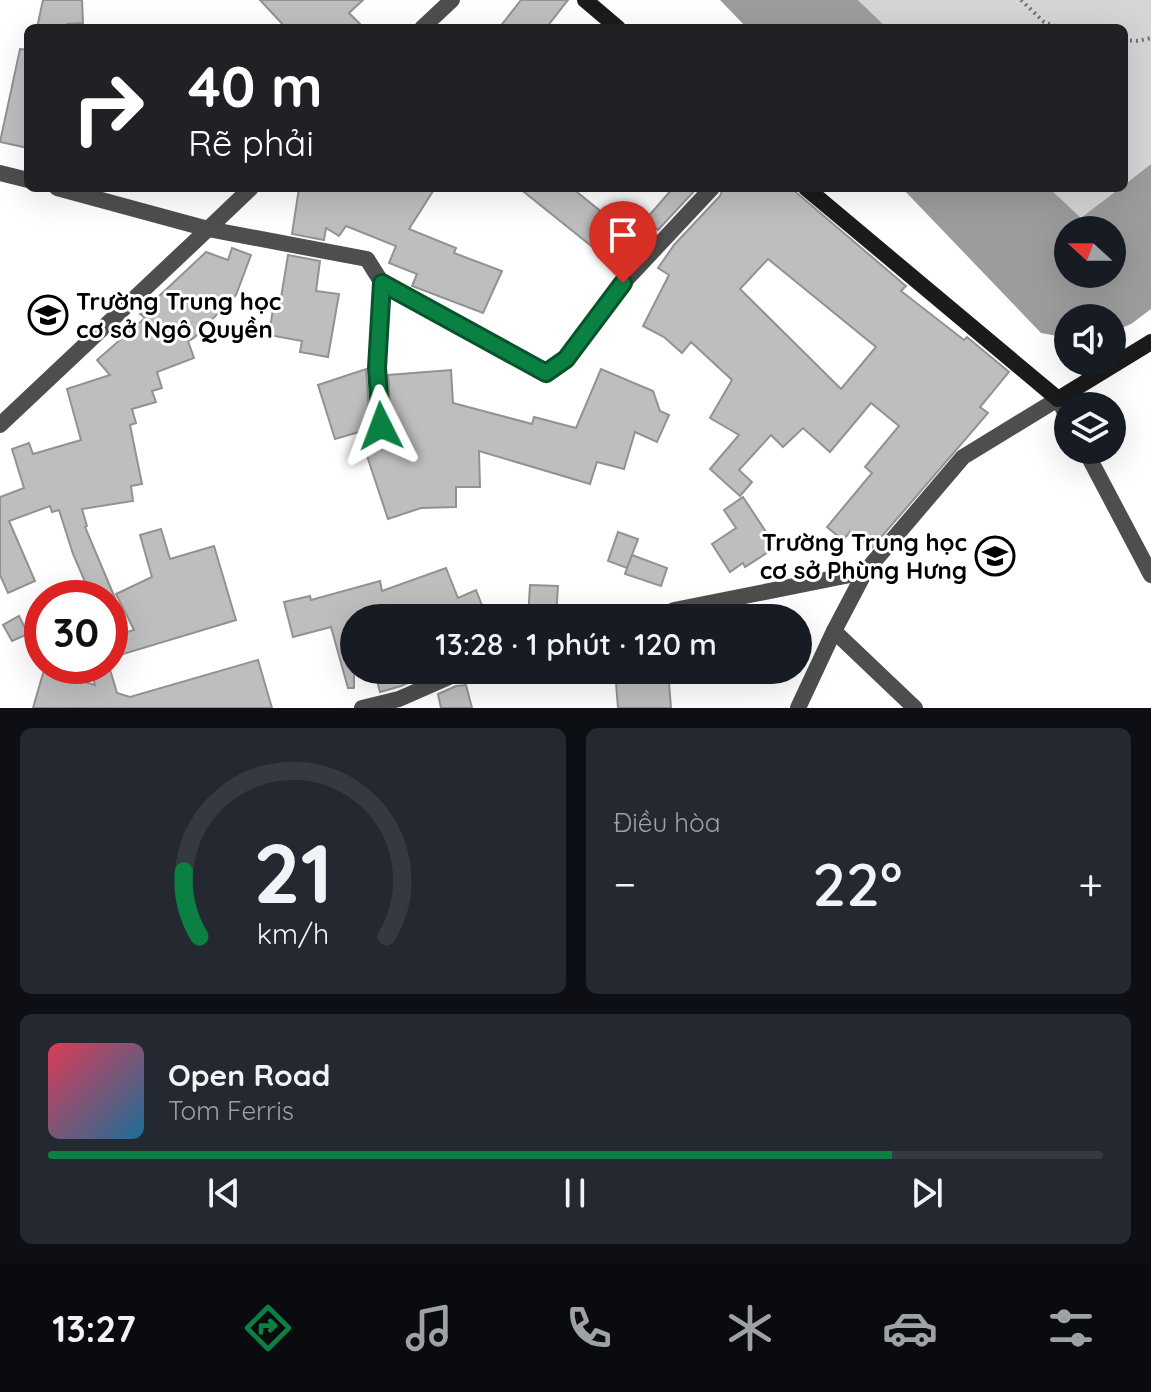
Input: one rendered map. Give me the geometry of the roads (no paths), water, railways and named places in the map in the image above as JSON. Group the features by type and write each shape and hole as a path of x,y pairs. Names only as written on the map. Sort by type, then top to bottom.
{"main road":[{"path":"585,0 613,24"},
{"path":"811,192 1054,396"},
{"path":"1069,392 1151,342"}],"street":[{"path":"426,24 452,0"},
{"path":"0,173 24,179"},
{"path":"72,192 208,229 367,259 382,283 546,373 566,359 623,283 708,192"},
{"path":"0,425 247,192"},
{"path":"381,426 377,368 382,283"},
{"path":"800,704 865,572 963,457 1054,401"},
{"path":"1092,464 1151,575"},
{"path":"704,604 865,572"},
{"path":"834,631 915,708"},
{"path":"362,708 399,699 433,684"}],"place":[{"name":"Trường Trung học cơ sở Ngô Quyền","path":"48,315"},
{"name":"Trường Trung học cơ sở Phùng Hưng","path":"995,556"}]}
